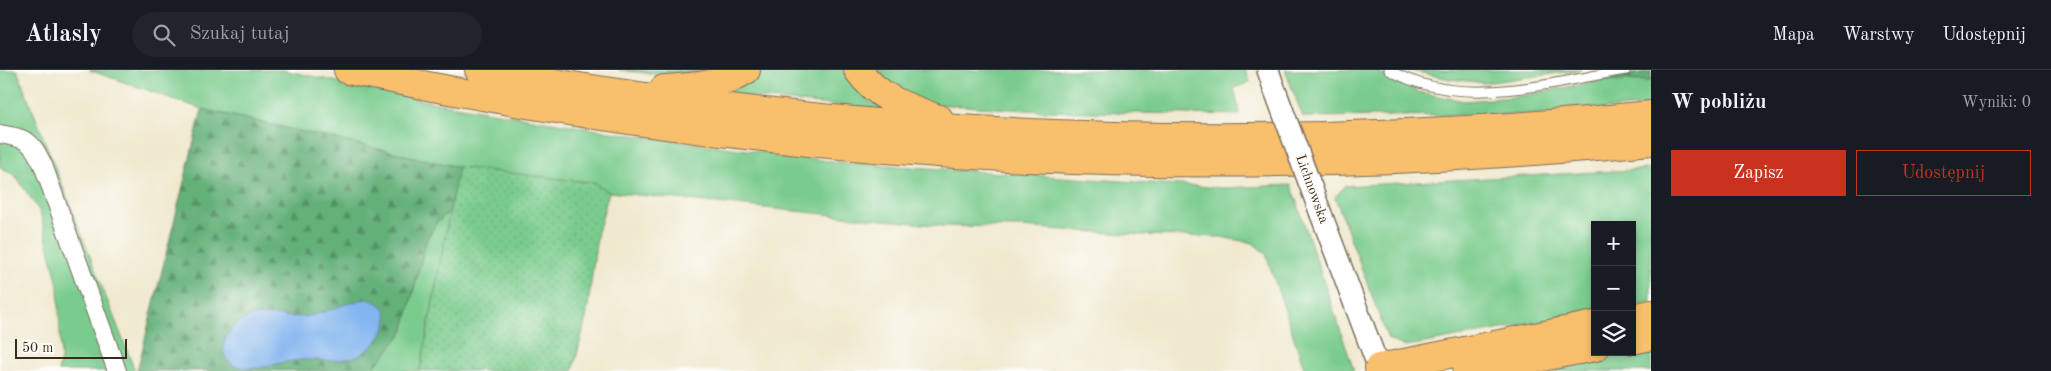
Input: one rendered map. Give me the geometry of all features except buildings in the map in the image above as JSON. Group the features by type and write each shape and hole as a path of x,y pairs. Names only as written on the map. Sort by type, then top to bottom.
{"main road":[{"path":"348,70 481,97 635,122 827,146 971,157 1150,164 1283,164 1421,159 1582,148 1651,141"},
{"path":"479,70 613,93 775,114 978,131 1132,137 1300,137 1493,129 1651,115"},
{"path":"613,93 707,85 733,77 746,70"},
{"path":"858,70 874,88 894,102 978,131"},
{"path":"1582,148 1651,156"},
{"path":"1636,317 1651,314"},
{"path":"1379,369 1591,326"},
{"path":"1636,339 1651,336"},
{"path":"1467,371 1591,347"}],"street":[{"name":"Lichnowska","path":"1270,77 1379,369"},
{"path":"0,134 24,138 33,145 40,158 116,371"}],"lane":[{"path":"1389,70 1426,84 1470,92 1518,88 1626,70"}],"green space":[{"path":"0,70 17,70 135,371 58,371 61,359 58,285 40,212 15,175 0,167"},
{"path":"89,70 283,70 426,101 610,132 837,162 1224,188 1291,185 1354,371 1305,371 1266,254 1253,243 1221,237 1141,235 1021,227 942,226 609,192 595,183 458,167 202,109"},
{"path":"619,70 712,70 669,76"},
{"path":"761,70 844,70 869,101 882,108 881,110 709,93"},
{"path":"875,70 1246,70 1250,82 1234,88 1240,115 1041,111 933,104 907,94 888,82"},
{"path":"1285,70 1374,70 1418,92 1464,101 1516,97 1651,71 1651,105 1549,114 1303,117"},
{"path":"1408,70 1581,70 1484,83 1450,79"},
{"path":"1651,71 1651,81 1603,80"},
{"path":"202,109 458,167 450,211 436,223 426,241 403,332 371,371 137,371"},
{"path":"458,167 595,183 609,192 597,236 587,314 573,371 420,371"},
{"path":"1651,169 1651,302 1636,304 1636,221 1591,221 1591,313 1404,346 1388,339 1335,197 1345,186"},
{"path":"450,211 420,371 371,371 403,332 426,241 436,223"},
{"path":"1651,345 1651,371 1516,371 1593,356 1636,356 1636,351"}],"water":[{"path":"366,299 377,302 383,308 387,322 380,337 373,345 358,355 342,360 300,360 246,368 233,365 224,354 225,340 228,334 237,324 248,318 261,315 308,316"}]}
